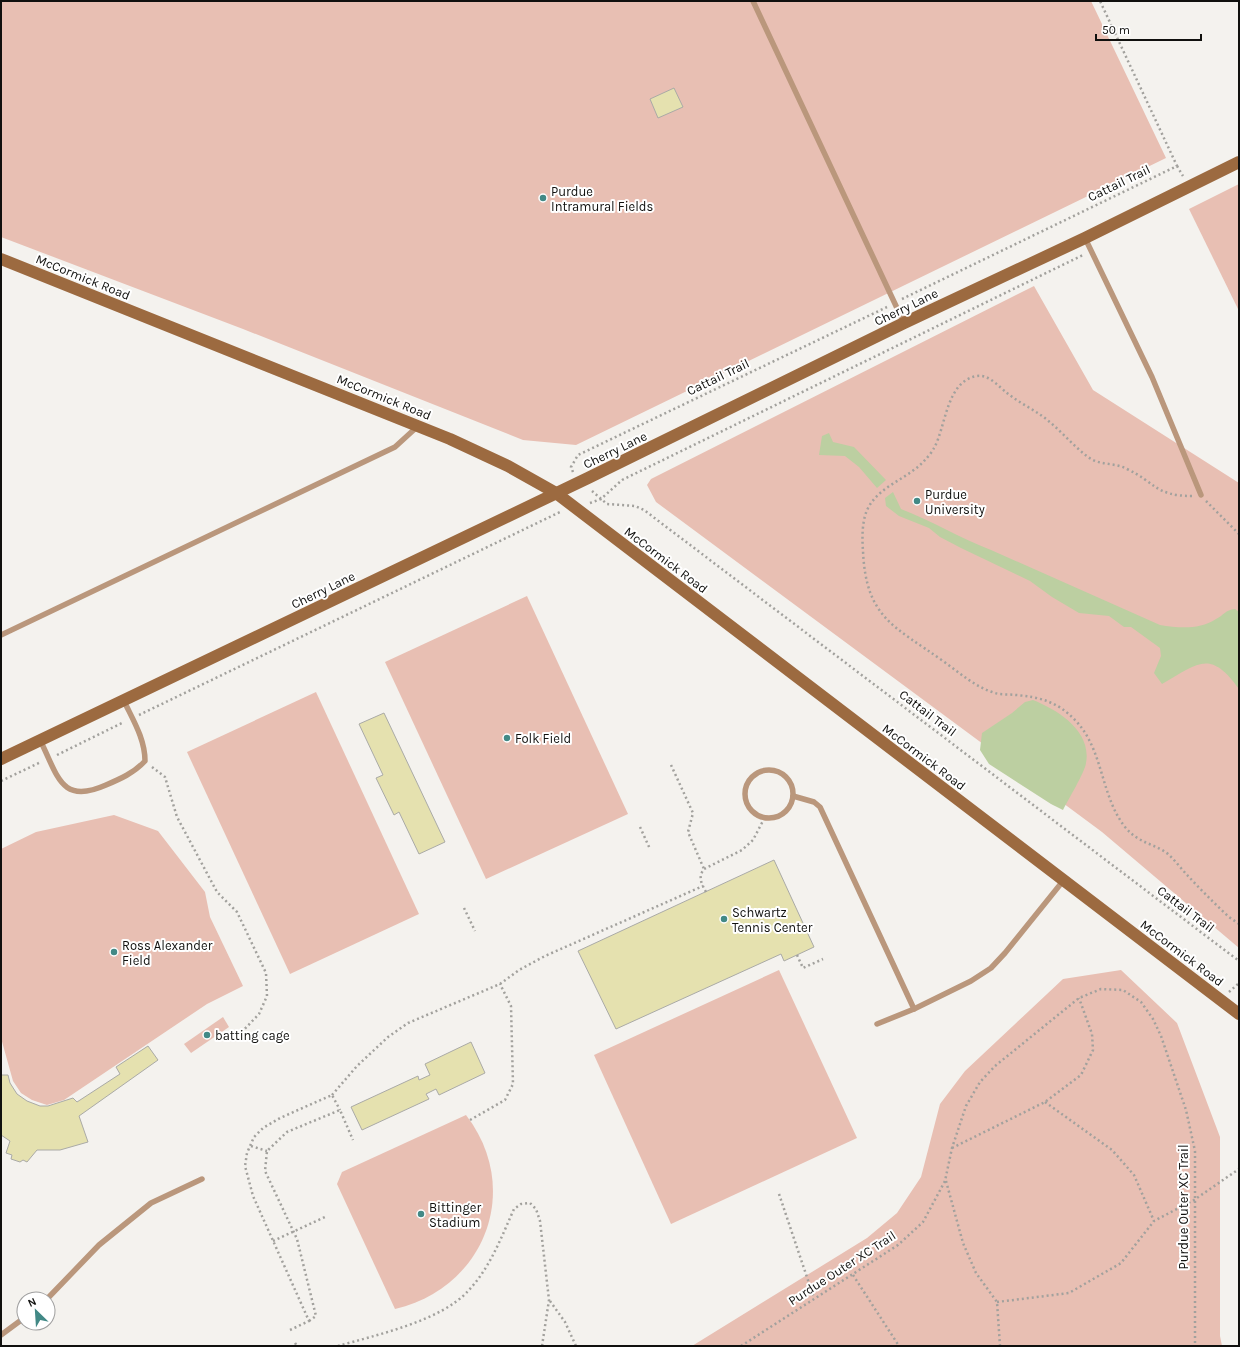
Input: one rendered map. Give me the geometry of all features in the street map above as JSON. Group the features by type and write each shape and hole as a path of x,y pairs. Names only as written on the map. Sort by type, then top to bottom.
{"street":[{"name":"Cherry Lane","path":"1,760 556,493 904,323 1085,238 1239,162"},
{"name":"McCormick Road","path":"1,259 418,426 508,466 556,493 1239,1014"}],"lane":[{"path":"753,1 904,323"},
{"path":"1085,238 1152,377 1201,495"},
{"path":"1,635 395,447 418,426"},
{"path":"41,742 64,785 72,791 81,793 93,791 125,777 138,768 144,761 143,743 124,701"},
{"path":"770,770 777,771 790,781 793,796 786,810 773,818 765,817 751,810 745,796 746,788 755,775 770,770"},
{"path":"793,796 814,802 820,807 914,1009"},
{"path":"878,1024 914,1009 971,981 991,968 1005,953 1063,881"},
{"path":"55,1291 99,1245 151,1204 202,1179"},
{"path":"1,1334 16,1324"}],"path":[{"path":"1100,1 1184,178"},
{"name":"Cattail Trail","path":"905,298 1178,166"},
{"path":"1,781 555,514 601,499 622,480 1091,251"},
{"name":"Cattail Trail","path":"573,473 571,467 578,455 884,308"},
{"path":"1239,534 1201,495 1190,497 1172,495 1157,490 1128,469 1118,465 1101,464 1089,458 1043,416 1010,395 987,377 977,376 965,381 954,393 946,410 934,448 922,463 888,486 874,499 866,513 862,539 864,568 870,595 882,616 909,639 972,683 996,694 1035,696 1056,704 1075,720 1086,734 1096,751 1115,812 1126,828 1142,842 1167,853 1229,917 1239,924"},
{"name":"Cattail Trail","path":"598,497 606,504 634,506 644,510 1239,962"},
{"path":"144,761 165,778 177,817 217,892 237,912 266,973 268,996 259,1014 238,1036"},
{"path":"671,765 693,813 688,832 704,869"},
{"path":"706,892 700,874 704,869 742,850 753,840 765,817"},
{"path":"640,826 650,849"},
{"path":"309,1321 253,1196 247,1177 245,1166 247,1153 254,1137 263,1128 280,1118 332,1095 357,1066 388,1037 408,1023 500,984 519,970 545,956 703,886"},
{"path":"464,908 475,931"},
{"path":"797,955 803,968 823,959"},
{"path":"470,1120 506,1100 513,1084 511,1006 500,984"},
{"name":"Purdue Outer XC Trail","path":"741,1346 898,1245 923,1222 945,1181 952,1148 966,1106 980,1082 996,1066 1079,998 1101,989 1123,990 1141,1002 1153,1018 1161,1036 1192,1131 1195,1152 1194,1346"},
{"path":"952,1148 1045,1102 1081,1075 1093,1050 1092,1034 1079,998"},
{"path":"332,1095 353,1140"},
{"path":"1045,1102 1112,1150 1134,1175 1154,1221"},
{"path":"290,1330 316,1316 297,1239 266,1171 267,1151 287,1132 340,1110"},
{"path":"251,1146 267,1151"},
{"path":"997,1302 1069,1293 1121,1263 1154,1221 1194,1200 1239,1169"},
{"path":"945,1181 963,1243 976,1273 997,1302 1000,1346"},
{"path":"779,1194 814,1298"},
{"path":"338,1346 373,1336 436,1314 468,1292 492,1258 514,1209 521,1204 530,1203 536,1209 540,1221 549,1300 542,1346"},
{"path":"273,1241 292,1230 325,1217"},
{"path":"853,1275 899,1346"},
{"path":"549,1300 565,1322 576,1346"}],"shaded area":[{"name":"Purdue Intramural Fields","path":"1,1 1091,1 1166,158 576,445 523,440 243,329 1,237"},
{"path":"1239,184 1239,311 1189,209"},
{"path":"1034,286 1093,390 1239,483 1239,948 1102,832 656,502 647,485 651,479"},
{"path":"829,433 833,442 854,447 886,480 877,488 859,467 845,456 819,455 822,436"},
{"path":"893,492 901,509 1160,625 1174,627 1196,627 1209,623 1235,609 1239,612 1239,689 1229,676 1220,668 1211,664 1194,666 1162,684 1154,673 1161,656 1160,648 1131,627 1124,627 1109,616 1079,613 1052,597 1030,581 940,537 929,528 899,516 886,506 885,498"},
{"name":"Folk Field","path":"527,596 628,814 486,879 385,662"},
{"path":"316,692 419,914 290,974 187,752"},
{"path":"1033,700 1053,710 1071,723 1084,741 1086,752 1085,767 1063,810 1051,804 989,764 980,750 982,733 1012,713 1025,702"},
{"name":"Ross Alexander Field","path":"114,815 158,831 205,892 210,917 243,986 207,1004 64,1100 47,1105 32,1100 21,1093 13,1081 1,1038 1,849 36,832"},
{"path":"779,970 857,1138 671,1224 594,1055"},
{"path":"1121,970 1177,1023 1220,1137 1220,1336 1222,1346 692,1346 867,1238 897,1213 921,1177 940,1104 965,1071 1063,979"},
{"name":"batting cage","path":"223,1017 229,1027 191,1053 184,1044"},
{"name":"Bittinger Stadium","path":"466,1115 483,1144 492,1174 492,1203 486,1232 472,1258 452,1280 426,1298 395,1309 337,1184 342,1172"}],"building":[{"path":"674,88 683,107 658,118 650,99"},
{"path":"384,713 445,842 419,854 399,812 394,815 376,778 383,775 359,724"},
{"name":"Schwartz Tennis Center","path":"774,860 814,947 784,961 781,954 616,1029 578,951"},
{"path":"471,1042 485,1073 439,1095 436,1089 426,1094 429,1099 362,1130 351,1107 418,1076 419,1080 430,1075 425,1064"},
{"path":"148,1046 158,1060 79,1116 88,1142 60,1150 37,1150 27,1162 23,1160 20,1162 11,1159 12,1155 6,1153 10,1141 1,1135 1,1075 8,1075 10,1083 17,1094 27,1101 40,1106 48,1106 73,1098 77,1102 120,1074 116,1067"}],"place":[{"name":"Purdue Intramural Fields","path":"543,198"},
{"name":"Purdue University","path":"917,501"},
{"name":"Folk Field","path":"507,738"},
{"name":"Schwartz Tennis Center","path":"724,919"},
{"name":"Ross Alexander Field","path":"114,952"},
{"name":"batting cage","path":"207,1035"},
{"name":"Bittinger Stadium","path":"421,1214"}]}
